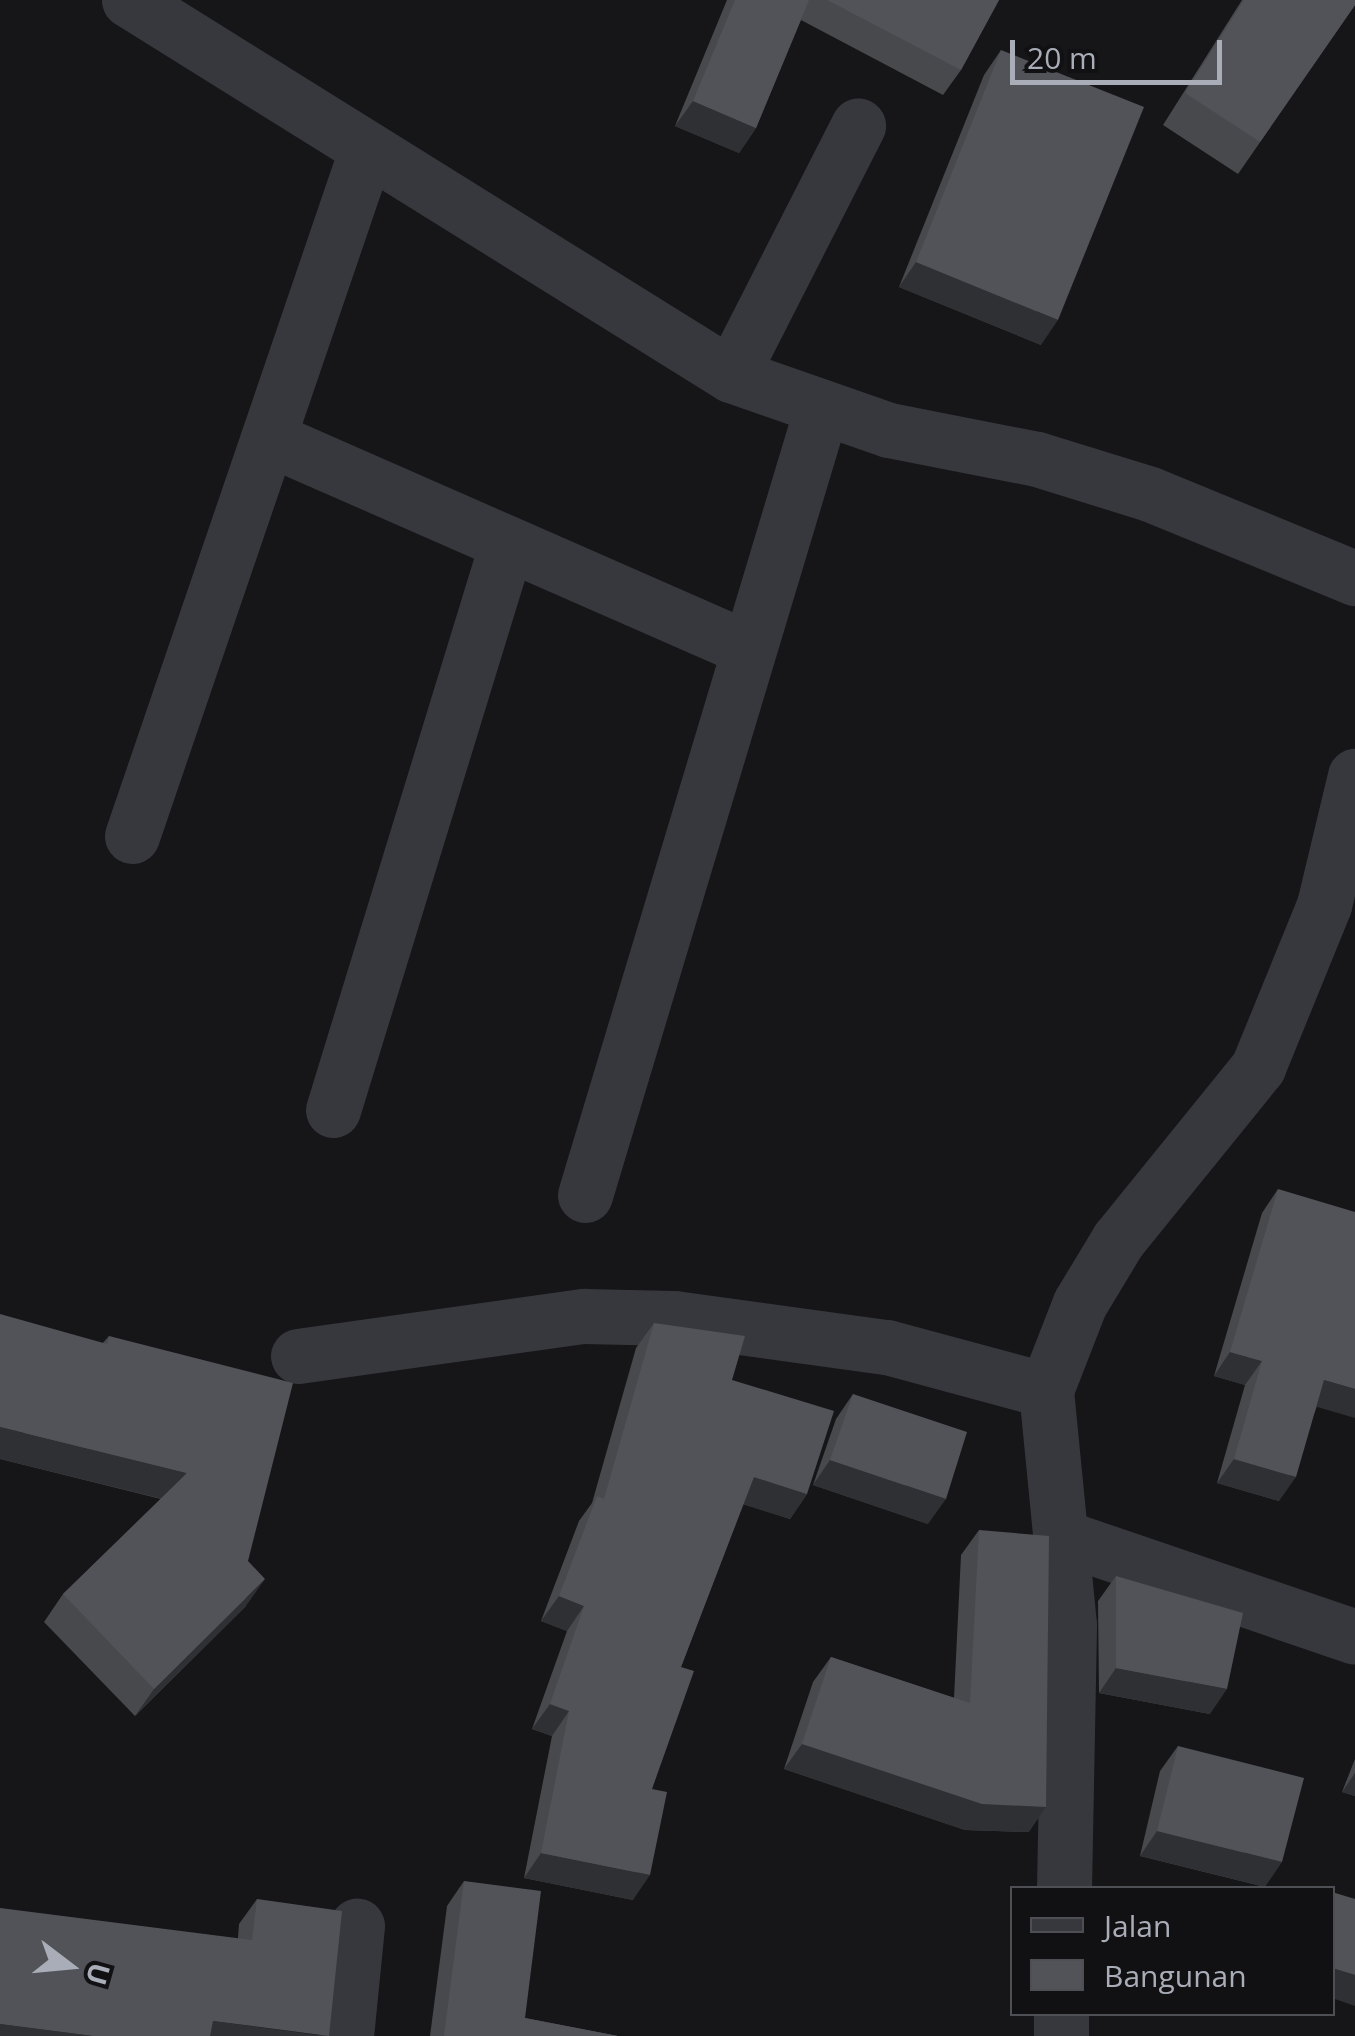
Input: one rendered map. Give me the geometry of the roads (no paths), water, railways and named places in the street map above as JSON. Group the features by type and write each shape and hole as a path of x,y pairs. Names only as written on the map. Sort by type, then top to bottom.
{"street":[{"path":"130,0 366,154 731,376 822,408 1150,494 1355,578"},
{"path":"731,376 858,126"},
{"path":"132,836 366,154"},
{"path":"584,1196 822,408"},
{"path":"268,438 748,649"},
{"path":"333,1110 507,543"},
{"path":"1064,1886 1065,1538 1046,1463 1046,1390 1118,1240 1258,1067 1324,905 1355,776"},
{"path":"298,1356 584,1316 674,1318 887,1347 1046,1390"},
{"path":"1065,1538 1355,1637"},
{"path":"346,2036 357,1926"}]}
